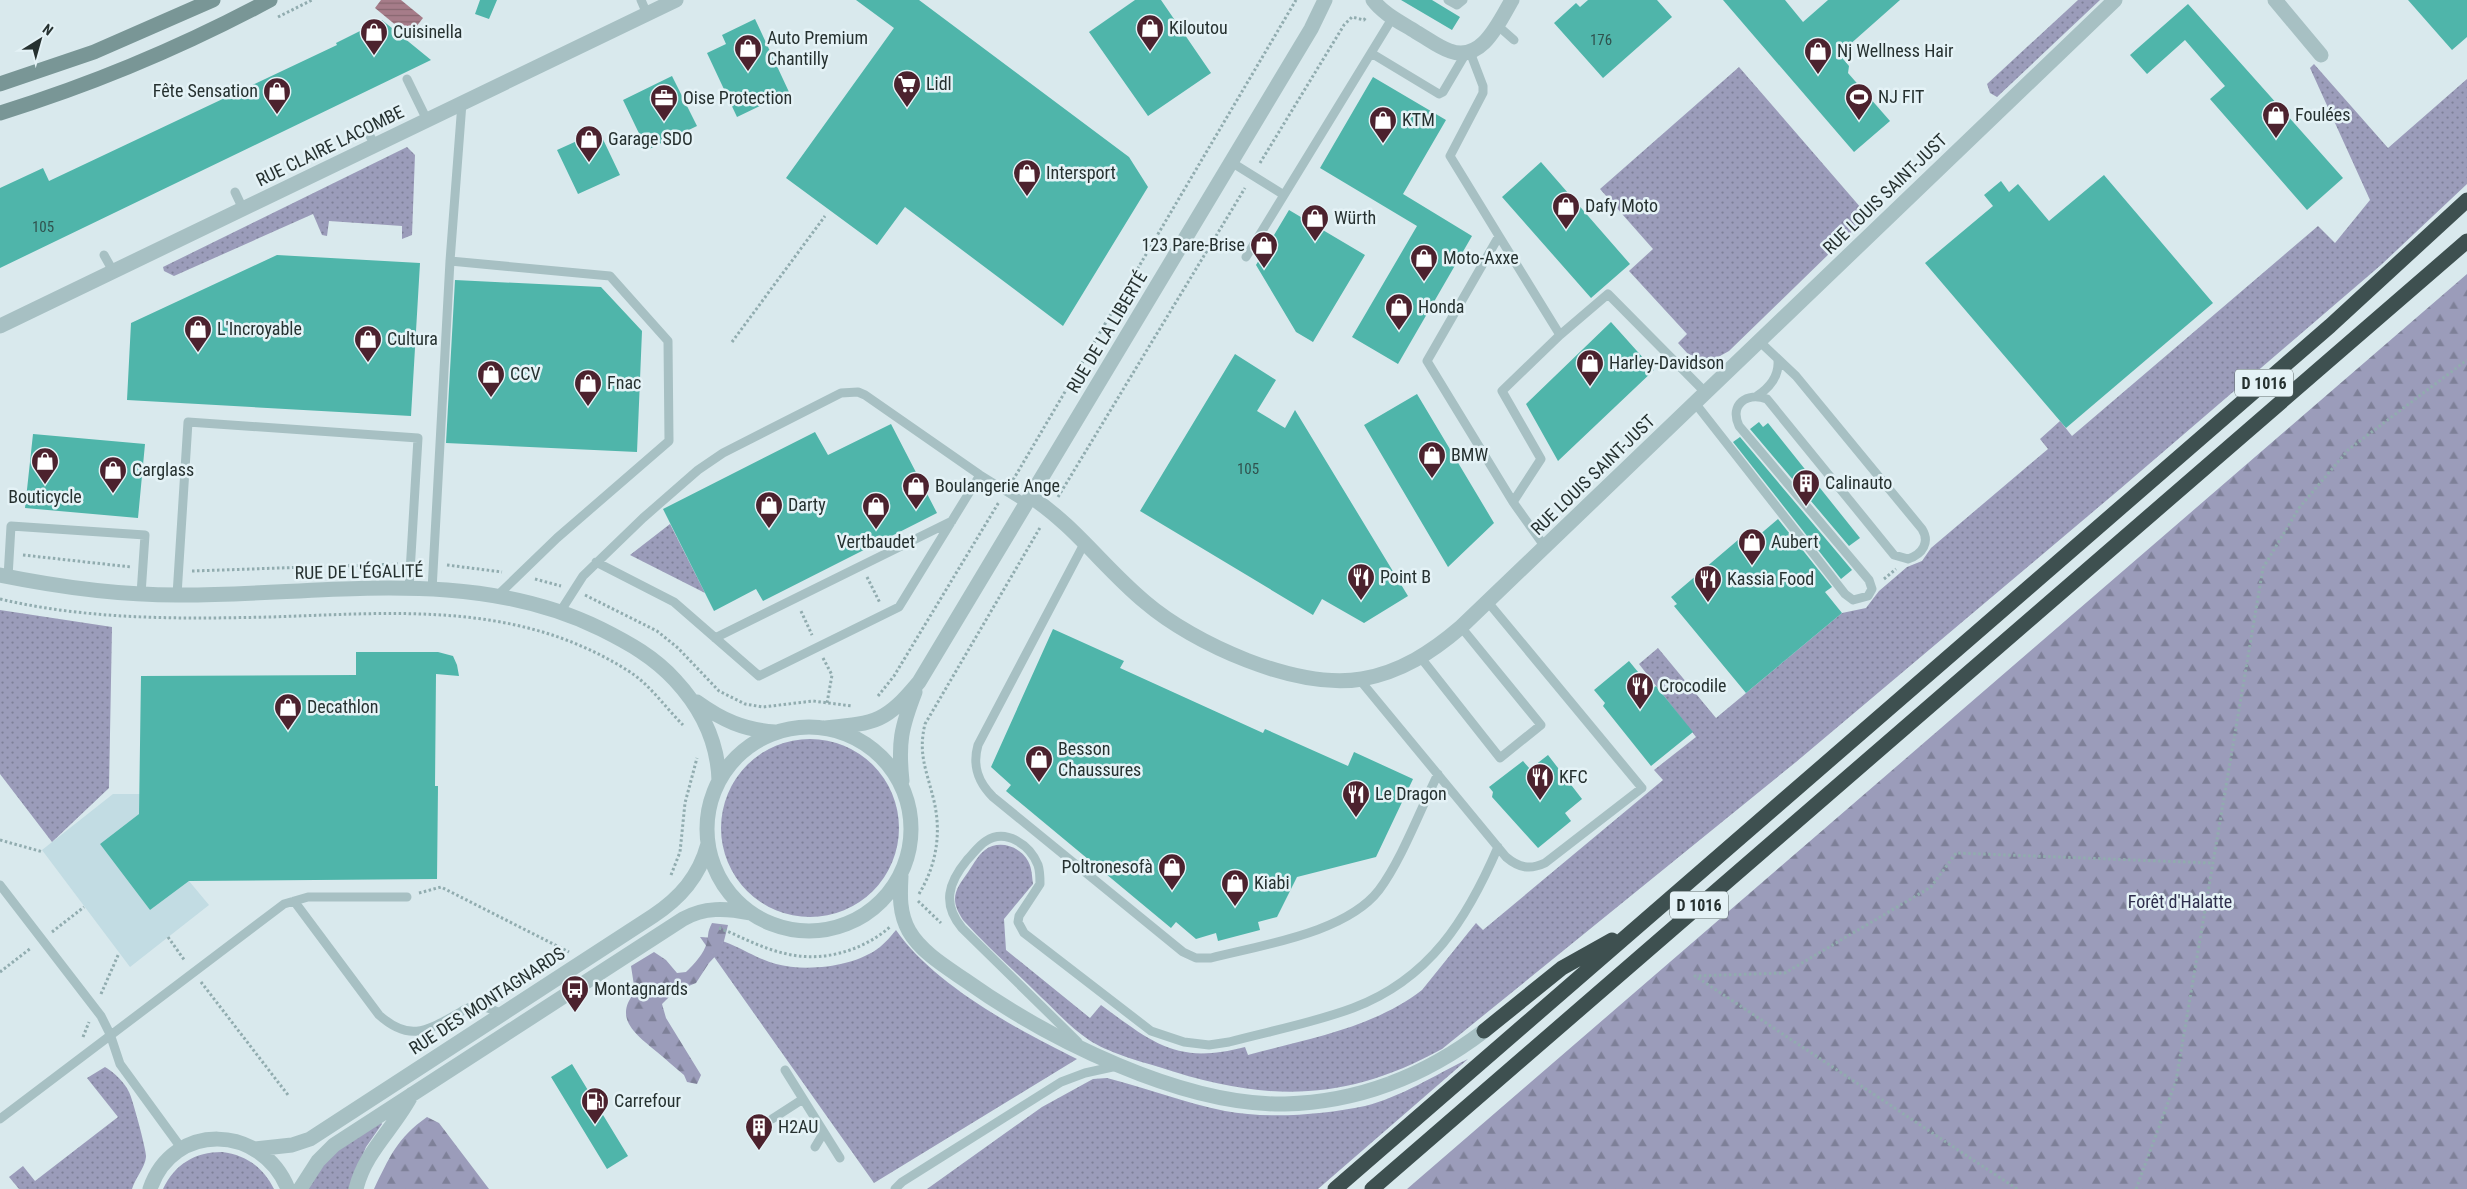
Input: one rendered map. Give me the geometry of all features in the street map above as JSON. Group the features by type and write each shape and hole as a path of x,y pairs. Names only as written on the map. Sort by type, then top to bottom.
{"highway":[{"name":"D 1016","path":"1335,1189 2330,326 2467,200"},
{"name":"D 1016","path":"1372,1189 2467,241"},
{"path":"1484,1031 1562,968 1642,923"}],"street":[{"path":"0,84 94,52 213,0"},
{"path":"0,113 79,86 180,46 270,0"},
{"name":"RUE CLAIRE LACOMBE","path":"0,326 462,103 644,7 676,0"},
{"name":"RUE DE LA LIBERTÉ","path":"903,788 900,753 901,733 920,682 1311,29 1325,0"},
{"path":"1374,2 1393,17 1450,51 1468,52 1484,42 1512,0"},
{"name":"RUE LOUIS SAINT-JUST","path":"1029,500 1050,510 1154,610 1176,625 1220,649 1263,665 1295,674 1328,679 1359,680 1395,670 1421,658 1461,627 2115,0"},
{"path":"2275,0 2321,55"},
{"name":"RUE DE L'ÉGALITÉ","path":"4,576 78,588 141,594 177,595 358,588 432,590 497,596 560,612 588,622 637,648 660,665 701,708 742,727 778,732"},
{"name":"RUE DE LA LIBERTÉ","path":"824,728 858,725 882,718 896,708 920,682"},
{"name":"RUE DE L'ÉGALITÉ","path":"701,708 713,738 718,759 719,782"},
{"path":"793,728 824,728 847,734 868,746 886,761 903,788 910,809 912,832 909,854 901,876 888,896 870,912 849,924 834,929 810,932 787,929 764,921 750,913 739,903 724,885 714,865 708,843 709,811 719,782 732,762 743,751 756,742 778,732 793,728"},
{"name":"RUE DES MONTAGNARDS","path":"255,1148 292,1145 310,1138 677,899 697,872 708,843"},
{"path":"901,876 902,916 912,936 921,946 957,974 1026,1020 1089,1053 1180,1087 1221,1097 1262,1103 1304,1103 1340,1098 1406,1079 1445,1059 1484,1031"},
{"path":"300,1189 318,1161 334,1145 683,919 700,911 711,910 730,909 750,913"},
{"path":"356,1189 361,1172 373,1150 402,1113 412,1094"},
{"path":"150,1189 164,1164 182,1149 203,1140 218,1139 241,1142 255,1148 273,1163 288,1189"}],"lane":[{"path":"1448,0 1457,5 1463,0"},
{"path":"1246,257 1393,17"},
{"path":"1497,25 1514,40"},
{"path":"1371,53 1439,94 1443,92 1468,52"},
{"path":"1468,52 1483,86 1483,93 1450,156 1560,335"},
{"path":"407,79 427,120"},
{"path":"432,590 450,261 462,103"},
{"path":"366,129 375,145"},
{"path":"1231,162 1284,195"},
{"path":"235,192 243,209"},
{"path":"1499,236 1427,361 1513,502 1545,546"},
{"path":"104,255 113,271"},
{"path":"450,261 610,276 668,341 668,441 557,538 497,596"},
{"path":"1513,502 1541,459 1502,391 1560,335 1608,294 1706,393"},
{"path":"1695,403 1845,594 1853,600 1868,596 1872,589 1869,580 1739,426 1736,412 1739,404 1747,397 1757,396 1767,400 1894,555 1908,559 1922,552 1926,543 1926,535 1922,528 1796,376 1759,341"},
{"path":"1757,396 1765,390 1777,373 1778,361"},
{"path":"560,612 583,576 596,562 655,506 712,459 841,393 858,392 866,395 980,475 1029,500"},
{"path":"177,595 188,422 418,438 409,589"},
{"path":"596,562 674,602 759,676 899,607 980,475"},
{"path":"715,638 952,520"},
{"path":"4,576 11,526 145,534 141,594"},
{"path":"1085,542 978,745 976,771 980,782 993,797 1183,952 1196,958 1211,958 1320,929 1353,914 1371,899 1384,882 1438,774"},
{"path":"1359,680 1506,857 1518,866 1539,866 1555,857 1642,788 1487,601"},
{"path":"1421,658 1500,758 1541,726 1461,627"},
{"path":"1089,1053 962,928 949,906 949,890 956,873 979,847 992,838 999,836 1016,840 1029,850 1037,864 1040,884 1019,916 1018,922 1024,933 1151,1031 1184,1042 1208,1045 1228,1042 1352,1009 1400,985 1421,968 1453,932 1482,885 1498,847"},
{"path":"0,885 90,1001 110,1034 120,1064 182,1149"},
{"path":"0,1119 272,911 308,897 407,897"},
{"path":"294,901 379,1015 388,1023 412,1032 424,1031 468,1008 479,1005 502,1014"},
{"path":"888,1189 1061,1082 1085,1073 1120,1066"},
{"path":"785,1070 840,1158"},
{"path":"772,1119 803,1098"},
{"path":"815,1147 824,1132"},
{"path":"895,1189 902,1182"}],"path":[{"path":"1007,490 1296,0"},
{"path":"714,927 783,953 820,956 852,950 868,943 902,916 923,886 935,857 937,843 933,799 921,754 925,724 1050,510 1344,25 1352,17 1364,20 1374,2"},
{"path":"732,342 825,216"},
{"path":"2136,1189 2176,1081 2263,568 2299,508 2348,450 2467,360"},
{"path":"1872,589 1908,559"},
{"path":"861,566 885,613"},
{"path":"0,599 77,613 150,618 270,617 401,612 496,620 565,640 630,672 686,730"},
{"path":"683,725 719,691"},
{"path":"669,880 680,852 685,804 698,755"},
{"path":"0,840 43,852"},
{"path":"2017,1189 1696,976 1785,973 1930,888 1956,853 2212,863"},
{"path":"407,897 441,887 572,953"},
{"path":"168,937 288,1095"}],"green space":[{"path":"2078,0 2100,0 1997,97 1990,93 1987,84"},
{"path":"2314,64 2388,148 2467,79 2467,184 2381,265 2120,489 1796,762 1442,1049 1406,1067 1371,1080 1337,1088 1269,1091 1234,1087 1197,1078 1123,1056 1089,1040 1064,1019 963,920 956,907 955,896 960,883 977,858 985,850 997,845 1015,848 1028,861 1033,884 1004,919 1006,950 1090,1018 1101,1005 1151,1040 1183,1052 1221,1052 1245,1047 1248,1055 1339,1031 1382,1014 1403,1003 1422,990 1476,923 1483,930 1663,780 1654,770 1696,737 1639,664 1658,648 1716,718 1842,613 1866,608 1879,591 1907,567 1922,561 1931,548 2048,449 2040,439 2060,421 2072,436 2318,226 2335,243 2370,200 2310,68"},
{"path":"1739,67 1868,216 1729,351 1711,361 1688,354 1678,343 1687,334 1629,271 1653,249 1600,189"},
{"path":"407,147 415,155 412,235 402,239 402,226 329,221 327,236 322,235 313,214 174,276 164,271 163,267"},
{"name":"Forêt d'Halatte","path":"2467,274 2467,1189 1407,1189"},
{"path":"670,524 705,593 630,555"},
{"path":"0,610 112,627 109,788 52,842 0,774"},
{"path":"801,739 819,739 852,749 867,759 879,771 889,786 895,802 899,828 895,854 889,870 879,885 867,897 852,907 836,913 819,917 801,917 768,907 753,897 741,885 731,870 725,854 721,837 721,819 731,786 741,771 753,759 768,749 784,743"},
{"path":"712,923 728,925 722,949 709,963 696,983 674,992 662,1004 666,1018 701,1075 697,1084 687,1082 684,1075 642,1040 630,1026 626,1011 635,992 631,966 654,952 666,960 677,973 686,972 704,951"},
{"path":"896,930 912,950 954,987 1004,1020 1077,1059 874,1183 700,937 720,940 766,961 801,968 830,966 870,954 882,945"},
{"path":"1468,1059 1318,1189 927,1189 1042,1107 1093,1079 1107,1078 1225,1111 1259,1115 1295,1115 1348,1109 1378,1102 1405,1091"},
{"path":"105,1067 119,1078 129,1092 144,1145 145,1161 132,1189 19,1189 9,1177 23,1166 35,1181 118,1117 87,1078"},
{"path":"427,1117 439,1123 489,1189 374,1189 395,1149 408,1133"},
{"path":"380,1121 382,1124 366,1147 349,1189 308,1189 321,1167 329,1158"},
{"path":"222,1152 239,1156 253,1163 265,1174 274,1189 163,1189 173,1173 187,1161 203,1154"}],"shaded area":[{"path":"381,0 401,0 423,18 409,36 375,8"},
{"path":"113,794 140,794 139,814 100,844 150,910 189,881 209,905 130,967 42,850"}],"building":[{"path":"480,0 497,0 489,19 475,14"},
{"path":"856,0 919,0 1129,157 1148,187 1063,326 905,207 877,245 786,178 894,28"},
{"name":"Kiloutou","path":"1135,0 1161,0 1211,73 1148,116 1089,32"},
{"path":"1401,0 1432,0 1460,17 1452,30"},
{"path":"1588,0 1657,0 1672,17 1603,78 1554,23 1576,3 1580,7"},
{"path":"1723,0 1785,0 1803,22 1828,0 1900,0 1839,54 1849,66 1848,73 1890,121 1854,152"},
{"path":"2408,0 2467,0 2467,37 2452,50"},
{"name":"Foulées","path":"2188,4 2343,178 2307,210 2210,99 2225,86 2185,40 2147,74 2130,55"},
{"name":"Auto Premium Chantilly","path":"755,19 789,92 737,117 707,53 726,44 722,35"},
{"path":"382,20 431,60 0,268 0,188 43,168 49,181 337,45 336,43"},
{"name":"Oise Protection","path":"672,76 697,126 647,150 623,100"},
{"path":"1373,77 1446,120 1403,194 1472,236 1398,364 1352,337 1417,226 1320,168"},
{"name":"Garage SDO","path":"599,131 620,175 578,194 557,150"},
{"name":"Dafy Moto","path":"1541,162 1630,264 1591,298 1502,197"},
{"path":"2104,175 2213,303 2066,428 1925,263 1993,206 1984,195 2001,181 2009,192 2018,184 2049,221"},
{"path":"1289,210 1365,255 1313,342 1296,332 1256,265"},
{"path":"277,255 420,263 411,416 127,400 131,323"},
{"path":"455,280 601,287 642,331 637,452 446,443"},
{"name":"Harley-Davidson","path":"1611,322 1654,370 1558,461 1526,404"},
{"path":"1235,354 1276,380 1257,411 1285,428 1295,410 1408,596 1364,623 1322,599 1313,615 1140,511"},
{"name":"BMW","path":"1417,394 1494,523 1448,567 1364,425"},
{"path":"1759,422 1763,427 1768,423 1860,538 1849,546 1750,429"},
{"path":"891,424 937,513 763,601 756,589 714,611 663,509 815,432 828,455"},
{"path":"33,434 145,444 138,518 25,508"},
{"path":"1740,437 1852,570 1841,579 1733,442"},
{"path":"1778,519 1832,587 1825,592 1842,613 1746,693 1674,606 1677,604 1671,597 1745,534 1751,542"},
{"path":"1053,629 1124,661 1120,668 1263,733 1265,729 1348,766 1354,752 1413,779 1376,857 1297,877 1277,917 1258,922 1260,930 1218,941 1216,933 1196,939 1176,922 1171,928 1006,791 1011,785 991,767"},
{"name":"Decathlon","path":"356,652 438,652 453,656 457,665 459,676 436,674 435,786 438,786 437,879 189,881 150,910 100,844 139,814 141,676 356,675"},
{"name":"Crocodile","path":"1629,661 1652,689 1656,686 1693,732 1651,766 1603,706 1605,703 1594,690"},
{"name":"KFC","path":"1548,755 1582,799 1565,813 1571,821 1538,848 1492,797 1493,792 1489,787 1523,761 1530,769"},
{"name":"Carrefour","path":"572,1064 628,1156 607,1169 551,1077"}],"place":[{"name":"Kiloutou","path":"1150,52"},
{"name":"Cuisinella","path":"374,56"},
{"name":"Auto Premium Chantilly","path":"748,72"},
{"name":"Nj Wellness Hair","path":"1818,75"},
{"name":"Lidl","path":"907,108"},
{"name":"Fête Sensation","path":"277,115"},
{"name":"NJ FIT","path":"1859,121"},
{"name":"Oise Protection","path":"664,122"},
{"name":"Foulées","path":"2276,139"},
{"name":"KTM","path":"1383,144"},
{"name":"Garage SDO","path":"589,163"},
{"name":"Intersport","path":"1027,197"},
{"name":"Dafy Moto","path":"1566,230"},
{"name":"Würth","path":"1315,242"},
{"name":"123 Pare-Brise","path":"1264,269"},
{"name":"Moto-Axxe","path":"1424,282"},
{"name":"Honda","path":"1399,331"},
{"name":"L'Incroyable","path":"198,353"},
{"name":"Cultura","path":"368,363"},
{"name":"Harley-Davidson","path":"1590,387"},
{"name":"CCV","path":"491,398"},
{"name":"Fnac","path":"588,407"},
{"name":"BMW","path":"1432,479"},
{"name":"Bouticycle","path":"45,485"},
{"name":"Carglass","path":"113,494"},
{"name":"Calinauto","path":"1806,507"},
{"name":"Boulangerie Ange","path":"916,510"},
{"name":"Darty","path":"769,529"},
{"name":"Vertbaudet","path":"876,530"},
{"name":"Aubert","path":"1752,566"},
{"name":"Point B","path":"1361,601"},
{"name":"Kassia Food","path":"1708,603"},
{"name":"Crocodile","path":"1640,710"},
{"name":"Decathlon","path":"288,731"},
{"name":"Besson Chaussures","path":"1039,783"},
{"name":"KFC","path":"1540,801"},
{"name":"Le Dragon","path":"1356,818"},
{"name":"Poltronesofà","path":"1172,891"},
{"name":"Kiabi","path":"1235,907"},
{"name":"Montagnards","path":"575,1013"},
{"name":"Carrefour","path":"595,1125"},
{"name":"H2AU","path":"759,1151"}]}
